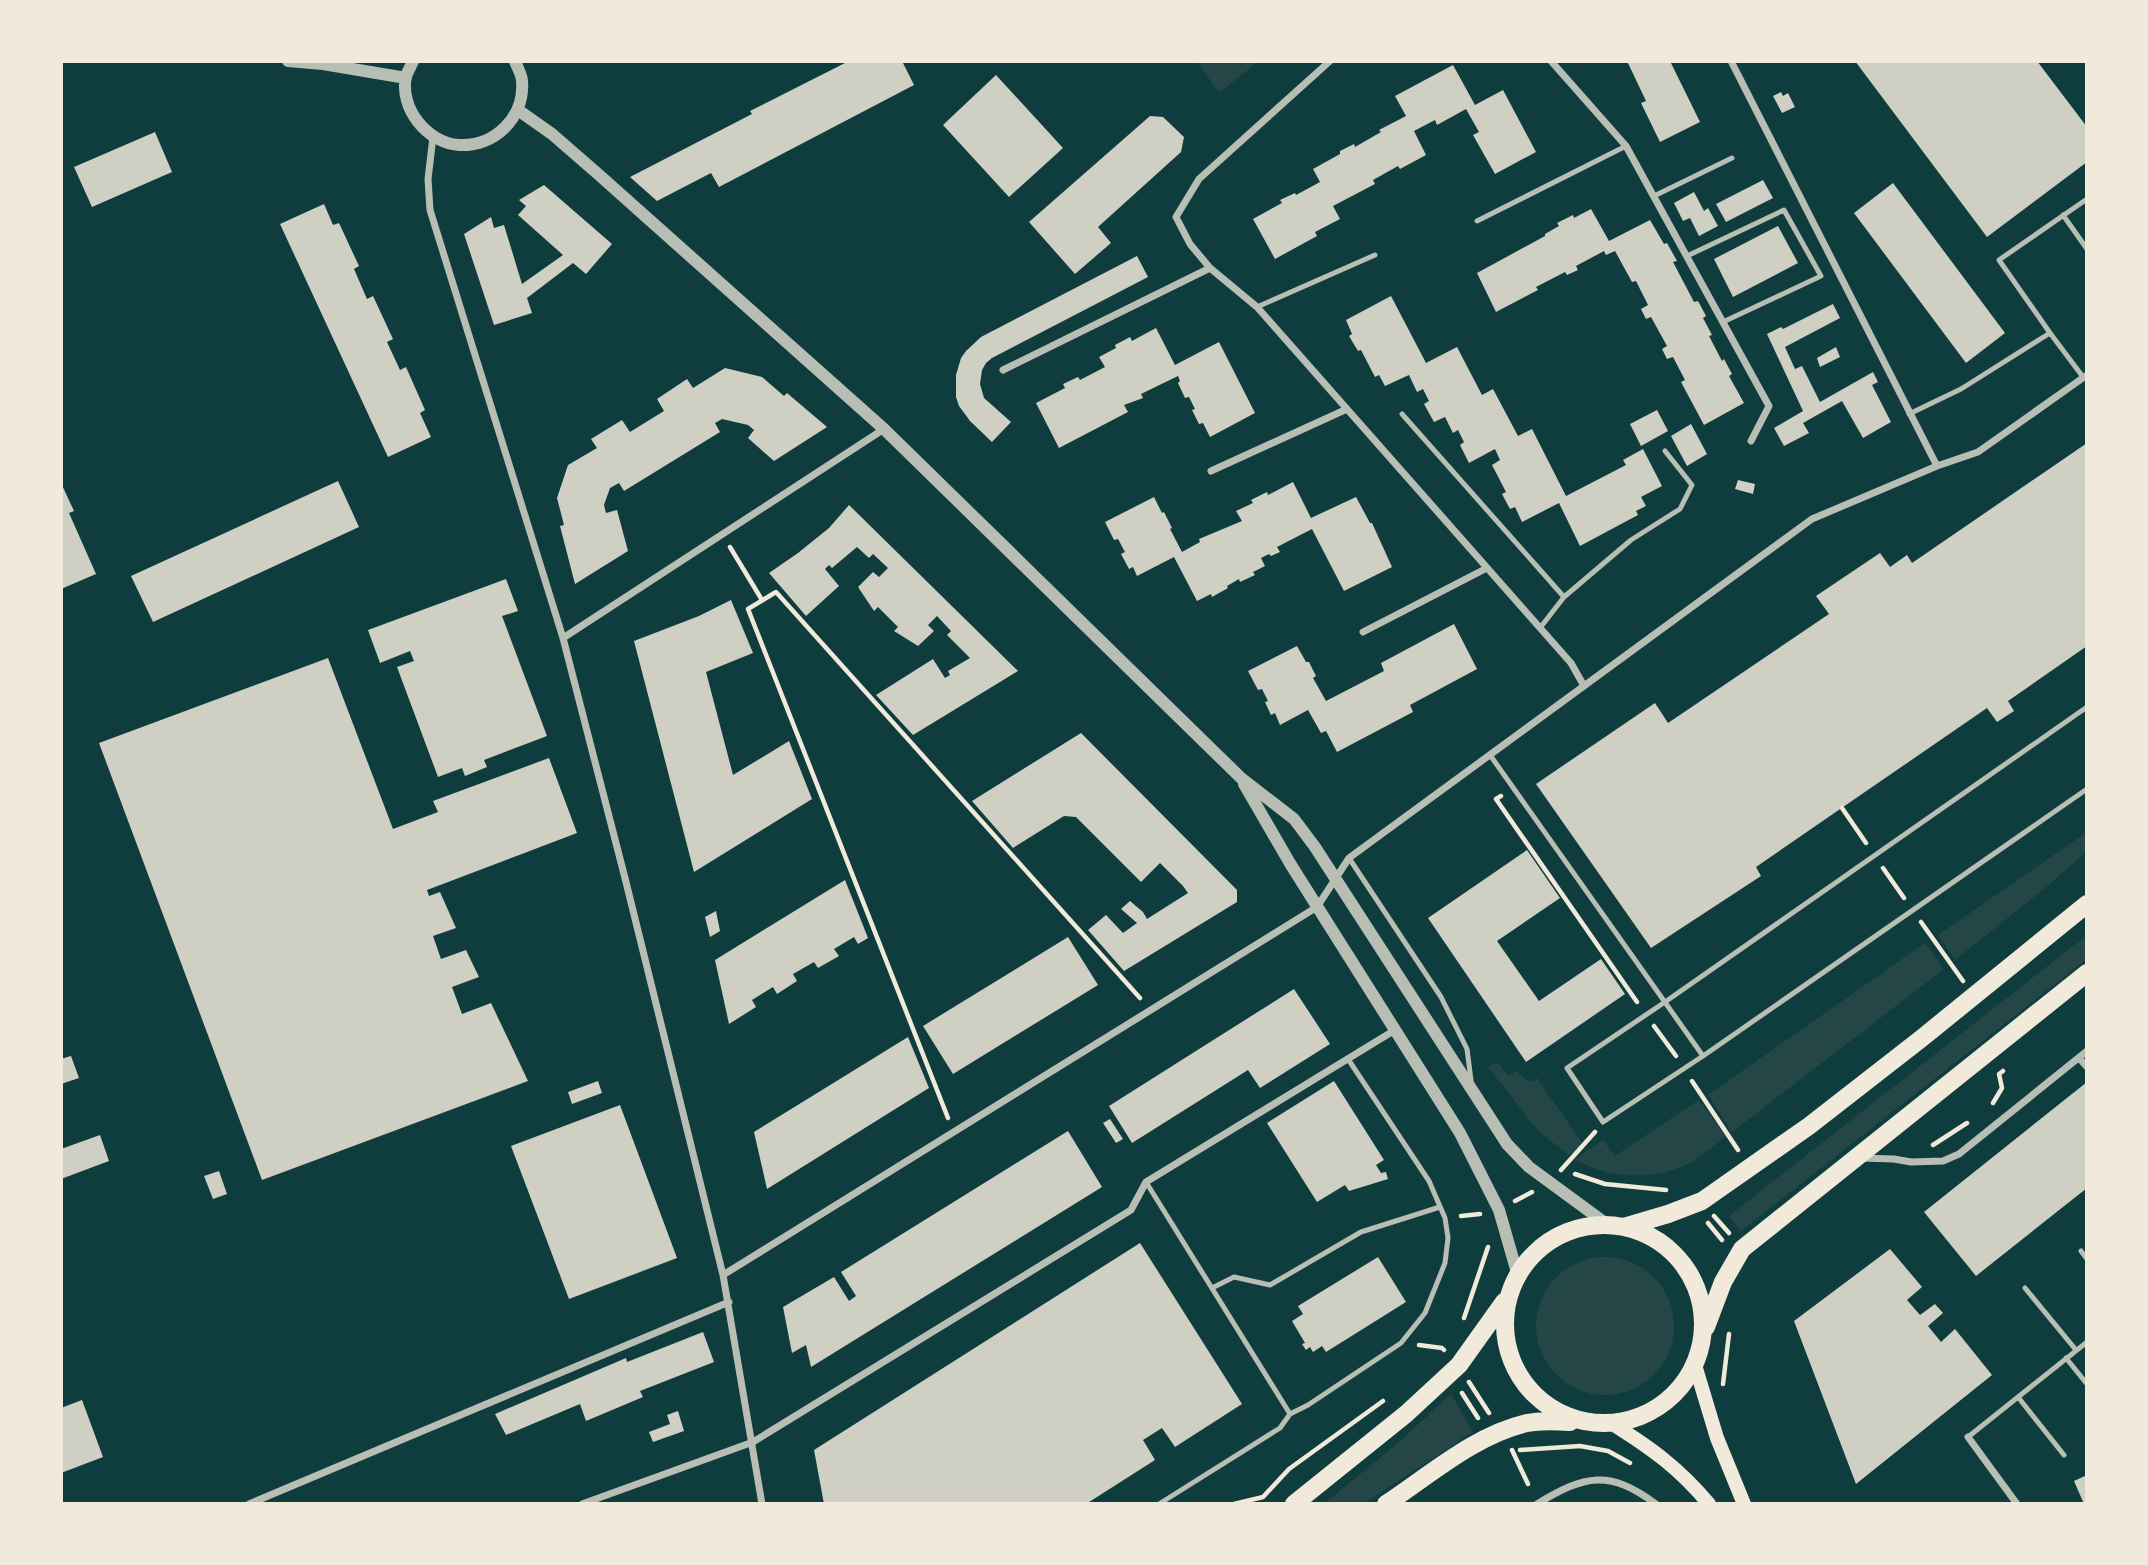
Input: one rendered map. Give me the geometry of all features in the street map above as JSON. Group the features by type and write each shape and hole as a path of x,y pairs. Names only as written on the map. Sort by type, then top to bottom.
{"main road":[{"path":"1294,1504 1406,1414 1459,1365 1508,1296 1526,1262 1538,1250 1573,1230 1616,1226 1668,1214 1702,1201 1809,1126 2087,904"},
{"path":"1386,1504 1459,1455 1501,1431 1547,1421 1611,1423 1640,1417 1656,1409 1675,1394 1695,1365 1703,1334 1723,1282 1742,1249 2087,973"},
{"path":"1616,1226 1656,1240 1669,1249 1688,1270 1701,1303 1703,1334"},
{"path":"1508,1296 1505,1338 1517,1373 1534,1396 1553,1410 1588,1423"},
{"path":"1695,1365 1717,1438 1744,1504"},
{"path":"1611,1423 1689,1479 1709,1504"}],"street":[{"path":"288,61 406,78"},
{"path":"413,61 406,78 407,100 416,121 433,137 457,145 482,143 504,130 518,110 522,80 515,61"},
{"path":"1330,61 1199,179 1176,217 1190,244 1210,268 1257,307 1571,663 1584,686"},
{"path":"1551,61 1626,146 1769,406 1751,441"},
{"path":"1731,61 1937,466"},
{"path":"518,110 580,158 884,429 1241,778 1294,819 1336,879 1507,1144 1529,1167 1616,1226"},
{"path":"433,137 428,179 430,210 563,638 625,878 729,1302 762,1504"},
{"path":"1003,370 1210,268"},
{"path":"723,1275 1317,906 1349,858 1812,519 1937,466 1978,452 2085,376"},
{"path":"1211,471 1347,409"},
{"path":"563,638 884,429"},
{"path":"1363,632 1487,568"},
{"path":"1241,778 1317,906 1460,1133 1495,1200 1518,1276"},
{"path":"583,1504 752,1442 1131,1210 1146,1182 1395,1030"},
{"path":"1856,1158 1911,1162 1943,1161 1959,1154 2087,1051"},
{"path":"2079,1058 2087,1067"},
{"path":"249,1504 729,1302"},
{"path":"1968,1437 2017,1504"},
{"path":"1537,1504 1575,1483 1605,1480 1620,1482 1639,1491 1656,1504"}],"lane":[{"path":"1477,221 1626,146"},
{"path":"1654,196 1732,158"},
{"path":"2085,376 2050,333 1998,260 2087,199"},
{"path":"1687,256 1784,210 1821,276 1723,322"},
{"path":"2063,215 2087,249"},
{"path":"1257,307 1375,255"},
{"path":"1909,414 1961,389 2050,333"},
{"path":"1402,414 1564,597"},
{"path":"1540,628 1564,597 1631,540 1680,509 1692,485 1665,451"},
{"path":"2087,707 1567,1068 1604,1122 2087,789"},
{"path":"1490,755 1703,1056"},
{"path":"1349,858 1441,997 1467,1049 1472,1090"},
{"path":"1158,1504 1280,1428 1290,1414 1308,1405 1401,1343 1425,1313 1445,1263 1448,1238 1445,1218 1429,1181 1348,1059"},
{"path":"1146,1182 1290,1414"},
{"path":"1212,1288 1234,1277 1270,1285 1361,1233 1440,1207"},
{"path":"2081,1251 2087,1259"},
{"path":"2025,1288 2076,1350"},
{"path":"1968,1437 2087,1342"},
{"path":"2067,1358 2087,1384"},
{"path":"2018,1397 2064,1455"}],"path":[{"path":"722,535 762,600"},
{"path":"953,1132 748,609 762,600 776,592 1151,1010"},
{"path":"1514,788 1496,799 1743,1157"},
{"path":"1989,1110 2001,1088 1999,1074 2006,1066"},
{"path":"1604,1122 1565,1167 1576,1175 1605,1184 1667,1190 1695,1188 1702,1201 1742,1249"},
{"path":"1911,1162 1936,1142 1968,1123"},
{"path":"1445,1218 1484,1213"},
{"path":"1708,1223 1722,1240"},
{"path":"1723,1391 1731,1323"},
{"path":"1442,1348 1459,1365 1501,1431 1528,1484"},
{"path":"1458,1386 1479,1420"},
{"path":"1513,1451 1580,1446 1608,1451 1653,1474 1668,1462"}],"shaded area":[{"path":"1197,61 1259,61 1219,93"},
{"path":"2087,832 2087,851 1955,960 1938,935"},
{"path":"2087,935 2087,959 1741,1231 1729,1216"},
{"path":"1925,943 1944,969 1732,1132 1708,1095"},
{"path":"1498,1063 1508,1075 1516,1071 1527,1081 1537,1078 1583,1144 1569,1155 1539,1132 1488,1067"},
{"path":"1699,1100 1726,1136 1682,1167 1651,1174 1619,1174 1588,1166 1575,1159 1603,1140 1615,1156"},
{"path":"1605,1257 1632,1262 1654,1277 1669,1299 1674,1326 1669,1353 1654,1375 1632,1390 1605,1395 1578,1390 1556,1375 1541,1353 1536,1326 1541,1299 1556,1277 1578,1262"},
{"path":"1451,1394 1473,1432 1363,1504 1324,1504 1398,1443"}],"building":[{"path":"849,61 902,61 914,85 719,187 711,173 657,201 630,177 752,114 750,111"},
{"path":"1627,61 1670,61 1700,122 1660,142 1641,103 1646,101"},
{"path":"1855,61 2037,61 2087,127 2087,162 1987,237"},
{"path":"1453,65 1475,105 1503,90 1536,152 1495,174 1473,135 1479,132 1466,109 1437,125 1435,120 1414,131 1426,155 1400,169 1398,166 1373,180 1375,184 1333,206 1340,219 1315,232 1317,236 1275,259 1253,219 1282,203 1280,200 1320,182 1313,169 1340,154 1340,151 1354,144 1355,147 1406,116 1395,96"},
{"path":"996,75 1063,148 1009,197 943,125"},
{"path":"1781,92 1783,96 1788,93 1795,107 1782,113 1773,96"},
{"path":"1150,116 1163,117 1184,137 1181,152 1098,227 1111,243 1075,274 1029,222"},
{"path":"155,132 172,172 92,207 74,167"},
{"path":"1763,180 1773,198 1726,222 1716,204"},
{"path":"1893,183 2005,333 1966,363 1854,213"},
{"path":"544,185 612,244 586,274 573,263 527,298 532,313 494,325 464,234 491,217 494,228 504,225 522,284 563,255 518,215 526,206 519,200"},
{"path":"1694,192 1704,211 1708,208 1718,226 1699,236 1690,218 1683,221 1674,203"},
{"path":"324,204 333,225 339,223 359,266 354,269 367,299 373,296 393,339 387,342 400,370 406,367 425,410 420,413 431,437 388,457 280,224"},
{"path":"1591,209 1609,241 1650,220 1677,261 1673,262 1694,302 1698,301 1706,316 1703,318 1712,335 1709,336 1732,374 1729,376 1744,403 1704,425 1681,382 1685,380 1673,357 1667,359 1662,349 1667,346 1651,317 1646,319 1641,309 1648,305 1636,281 1632,282 1615,251 1606,255 1604,251 1576,266 1578,270 1567,275 1565,272 1496,312 1477,273 1545,236 1559,226 1557,223"},
{"path":"1778,226 1798,263 1733,297 1714,259"},
{"path":"1137,256 1148,277 986,363 980,384 984,398 1011,422 992,442 970,421 956,397 956,375 966,351 981,337"},
{"path":"1391,296 1426,363 1457,347 1482,395 1493,389 1518,436 1532,429 1566,496 1626,465 1623,460 1643,449 1662,486 1641,497 1646,506 1636,511 1638,515 1580,546 1559,503 1522,522 1515,507 1510,509 1502,494 1506,492 1492,465 1500,460 1495,449 1469,463 1460,445 1464,442 1458,430 1453,433 1445,417 1434,422 1424,404 1429,401 1423,389 1417,392 1409,375 1385,386 1379,375 1375,377 1361,350 1358,351 1349,336 1352,334 1346,320"},
{"path":"1833,304 1840,318 1785,347 1795,369 1802,366 1820,402 1873,372 1878,382 1872,385 1891,422 1863,438 1842,401 1803,423 1809,433 1784,446 1774,428 1803,411 1767,334"},
{"path":"1156,328 1175,365 1219,342 1255,413 1210,437 1203,423 1199,424 1189,397 1185,398 1178,383 1178,376 1141,394 1143,398 1124,405 1128,412 1059,448 1036,403 1065,388 1063,384 1078,377 1080,380 1105,367 1099,357 1116,348 1115,345 1130,337 1132,341"},
{"path":"1836,347 1840,357 1820,367 1817,358"},
{"path":"725,368 762,377 784,396 787,393 827,427 774,461 748,438 754,430 748,425 722,419 715,423 720,432 624,491 619,483 610,488 604,505 606,513 617,510 628,551 575,584 560,526 564,525 557,498 568,465 597,448 591,439 622,420 630,432 664,411 657,399 687,379 693,388"},
{"path":"1657,410 1668,431 1641,446 1630,424"},
{"path":"1691,424 1707,454 1687,466 1671,436"},
{"path":"2087,443 2087,646 2008,701 2014,711 1997,722 1987,708 1756,867 1761,876 1651,948 1536,784 1655,703 1668,723 1829,614 1816,596 1880,553 1890,567 1907,555 1912,563"},
{"path":"1738,480 1755,484 1753,494 1735,489"},
{"path":"338,481 359,527 153,622 131,576"},
{"path":"1293,482 1311,518 1356,497 1372,523 1392,567 1344,591 1312,529 1277,547 1280,552 1261,558 1265,566 1253,572 1255,575 1240,582 1239,579 1212,597 1211,594 1197,601 1174,557 1137,576 1133,567 1129,569 1121,554 1125,552 1118,539 1114,540 1105,522 1154,497 1162,513 1164,512 1182,552 1200,542 1199,539 1242,521 1236,511 1253,503 1251,500 1267,492 1268,495"},
{"path":"61,483 74,511 69,513 96,574 61,589"},
{"path":"849,505 1018,671 913,735 876,695 933,659 945,678 950,675 948,671 970,658 947,635 951,631 937,616 928,625 934,631 918,646 894,631 898,627 878,607 874,611 858,587 873,572 879,577 888,568 873,554 869,558 857,547 832,568 829,565 825,569 839,586 806,616 769,573 829,528"},
{"path":"506,579 518,611 502,616 547,736 484,760 487,767 465,776 462,768 438,777 397,667 414,661 410,651 380,663 368,630"},
{"path":"731,600 753,653 706,672 733,775 789,741 812,799 694,872 634,641 699,616"},
{"path":"1454,624 1477,669 1410,705 1413,712 1337,752 1326,731 1321,733 1308,710 1280,725 1275,713 1271,715 1262,689 1258,690 1248,671 1297,646 1306,662 1309,662 1316,676 1313,678 1326,701 1384,671 1381,663"},
{"path":"328,658 393,829 438,812 433,801 549,758 577,833 427,890 429,896 440,892 456,928 433,936 441,959 466,950 479,977 452,987 462,1014 491,1003 528,1081 262,1180 99,743"},
{"path":"1081,733 1237,890 1237,902 1124,971 1088,930 1106,915 1123,933 1137,923 1121,909 1130,901 1147,919 1188,893 1183,886 1160,863 1141,882 1076,817 1064,816 1013,848 972,801"},
{"path":"1527,850 1560,898 1497,941 1539,1001 1601,959 1625,994 1526,1062 1428,918"},
{"path":"845,880 868,938 858,944 854,937 834,949 839,956 818,968 814,962 793,974 797,981 777,994 773,987 752,1000 756,1007 729,1024 715,960"},
{"path":"716,911 720,931 710,937 705,917"},
{"path":"1068,937 1098,985 953,1074 923,1026"},
{"path":"1294,989 1330,1044 1260,1088 1248,1070 1132,1143 1109,1106"},
{"path":"908,1037 929,1088 767,1189 754,1132"},
{"path":"71,1056 79,1078 61,1084 61,1059"},
{"path":"598,1081 602,1093 572,1104 568,1092"},
{"path":"1334,1081 1384,1160 1376,1165 1381,1173 1386,1172 1388,1179 1349,1191 1345,1185 1317,1202 1267,1123"},
{"path":"2087,1082 2087,1188 1976,1276 1924,1212"},
{"path":"620,1105 677,1258 569,1299 511,1146"},
{"path":"1110,1119 1123,1139 1116,1143 1103,1123"},
{"path":"1068,1131 1102,1187 811,1367 806,1345 792,1353 783,1307 834,1277 849,1301 856,1296 841,1272"},
{"path":"100,1135 109,1161 61,1179 61,1149"},
{"path":"219,1171 227,1194 213,1199 204,1176"},
{"path":"1140,1243 1242,1404 1175,1447 1162,1428 1143,1440 1155,1460 1086,1504 824,1504 814,1450"},
{"path":"1890,1249 1922,1287 1907,1300 1920,1315 1935,1304 1943,1313 1928,1326 1941,1342 1955,1329 1992,1375 1856,1484 1794,1321"},
{"path":"1378,1257 1406,1302 1326,1352 1322,1346 1313,1352 1310,1347 1306,1350 1302,1344 1305,1343 1292,1321 1303,1314 1298,1306"},
{"path":"703,1332 714,1362 640,1391 643,1397 586,1421 580,1404 506,1435 495,1414 626,1358 627,1362"},
{"path":"82,1400 103,1457 61,1473 61,1408"},
{"path":"678,1411 684,1431 653,1442 649,1432 670,1424 667,1415"},
{"path":"2087,1475 2087,1504 2084,1504 2074,1481"}]}
